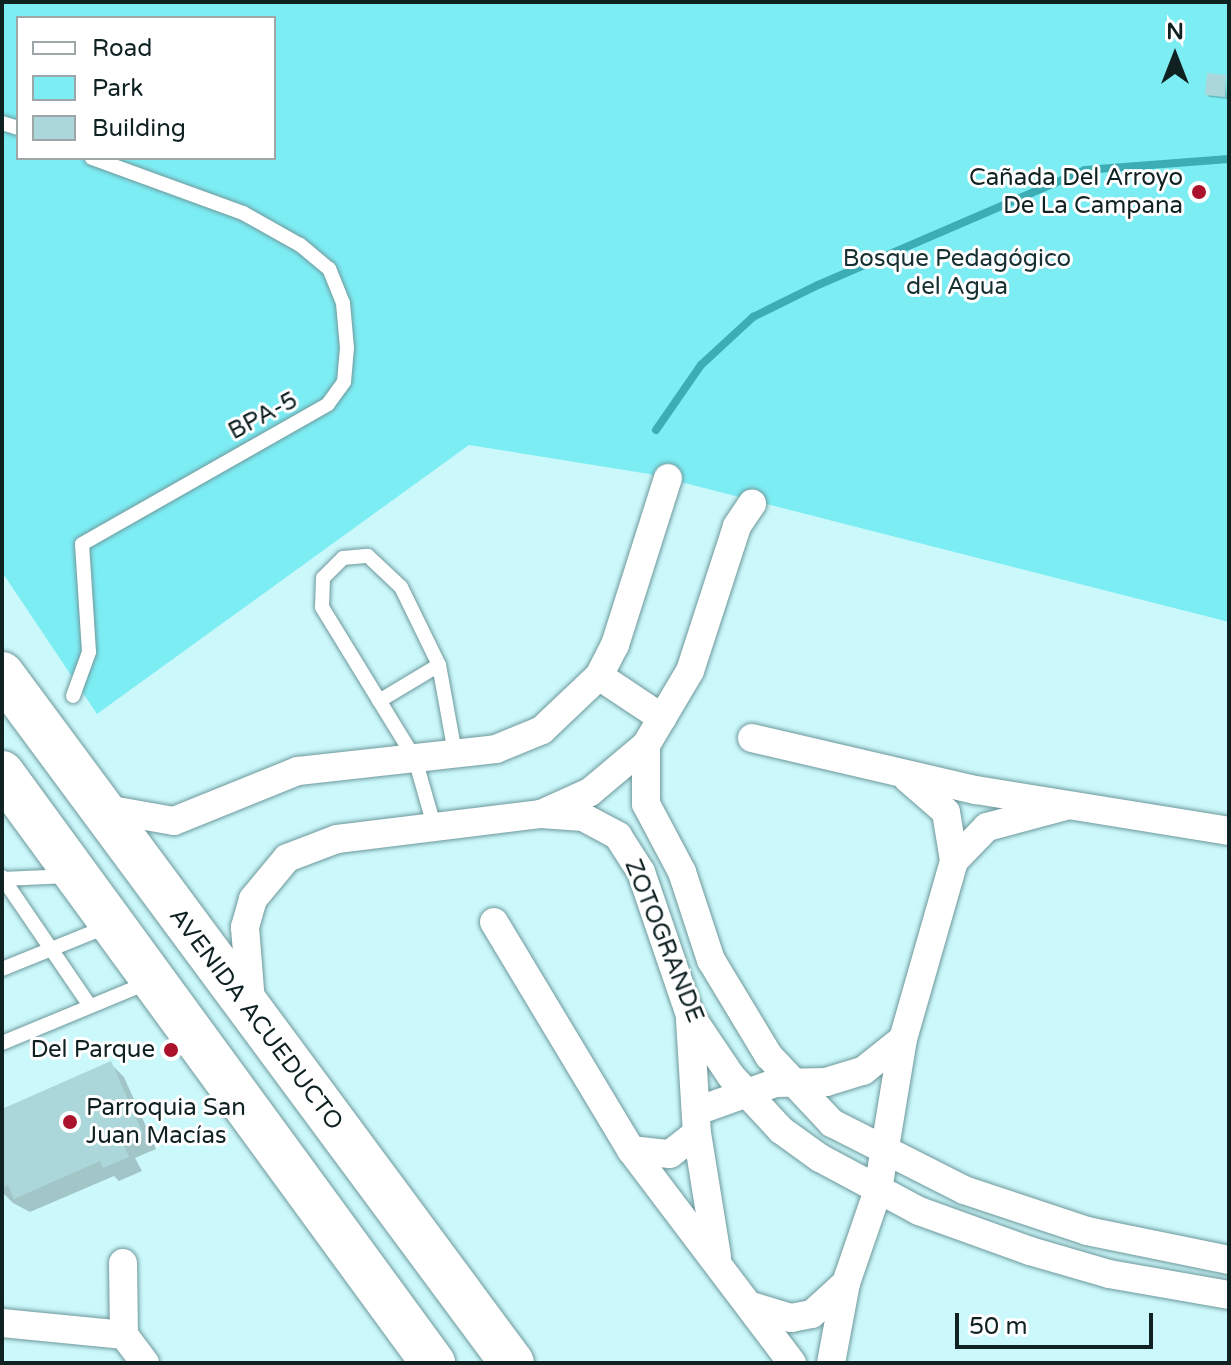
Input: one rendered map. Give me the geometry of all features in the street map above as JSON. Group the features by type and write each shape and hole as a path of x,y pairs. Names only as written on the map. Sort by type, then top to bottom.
{"main road":[{"name":"AVENIDA ACUEDUCTO","path":"2,674 512,1363"},
{"path":"2,773 74,876 433,1363"}],"street":[{"path":"99,808 174,821 298,771 496,749 542,730 599,676 668,478"},
{"path":"253,1015 245,927 253,899 287,858 337,839 435,830 541,814 590,792 646,745 690,671 737,526 752,504"},
{"path":"599,676 662,718"},
{"path":"752,738 1066,806 1229,831"},
{"name":"ZOTOGRANDE","path":"646,745 646,804 666,844 711,960 769,1056 832,1123 964,1190 1087,1231 1229,1260"},
{"path":"831,1363 846,1283 878,1190 903,1039 954,861 946,812 893,770"},
{"path":"954,861 987,827 1066,806"},
{"name":"ZOTOGRANDE","path":"541,814 599,823 636,863 690,1015 746,1093 781,1130 878,1190 1069,1263 1229,1295"},
{"path":"636,863 666,844"},
{"path":"494,922 631,1150 718,1261 792,1363"},
{"path":"690,1015 697,1122 718,1261"},
{"path":"631,1150 670,1154 697,1122 746,1093 863,1071 903,1039"},
{"path":"123,1263 125,1323 145,1363"},
{"path":"751,1306 791,1318 812,1314 846,1283"},
{"path":"2,1323 125,1323"}],"lane":[{"name":"BPA-5","path":"73,696 89,652 82,544 328,404 344,382 347,348 343,303 329,269 300,245 243,213 97,160"},
{"path":"435,830 415,759 322,607 323,578 343,558 368,556 401,587 439,665 455,753"},
{"path":"379,701 439,665"},
{"path":"2,878 74,876"},
{"path":"2,878 90,1006"},
{"path":"2,969 110,925"},
{"path":"2,1043 152,980"}],"green space":[{"name":"Bosque Pedagógico del Agua","path":"2,2 1229,2 1229,622 649,474 469,445 97,714 2,572"}],"building":[{"path":"1207,73 1226,75 1225,97 1205,95"},
{"name":"Parroquia San Juan Macías","path":"111,1061 143,1134 123,1143 129,1157 103,1168 100,1161 14,1199 8,1185 2,1188 2,1109"}],"waterway":[{"path":"656,430 701,365 753,317 818,285 1085,170 1229,159"}],"place":[{"name":"Cañada Del Arroyo De La Campana","path":"1199,192"},
{"name":"Del Parque","path":"171,1050"},
{"name":"Parroquia San Juan Macías","path":"70,1122"}]}
